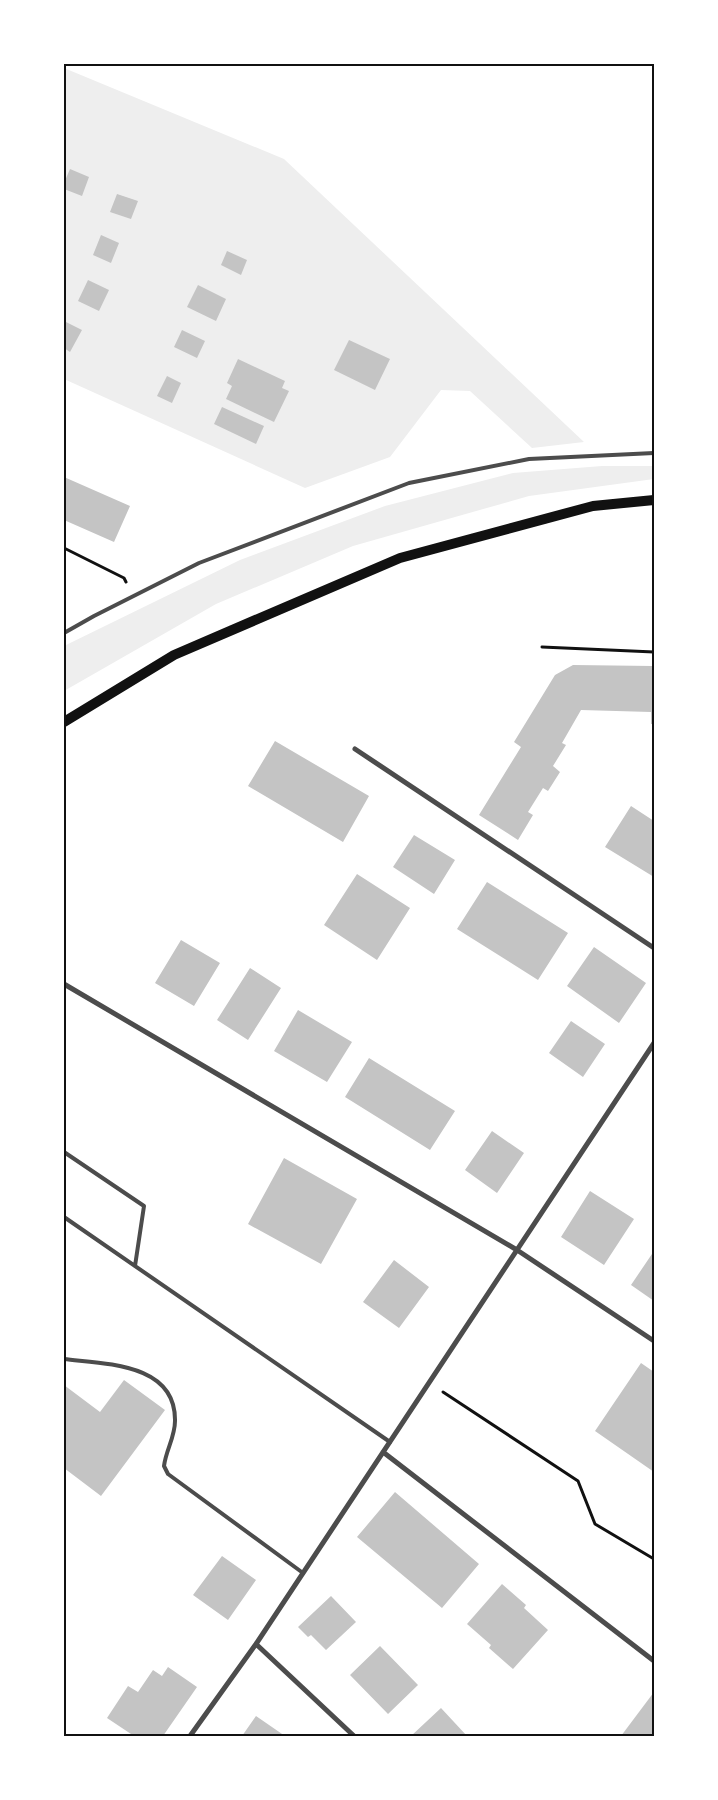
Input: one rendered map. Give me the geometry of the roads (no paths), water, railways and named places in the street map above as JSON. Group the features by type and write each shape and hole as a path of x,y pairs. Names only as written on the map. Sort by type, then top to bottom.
{"main road":[{"path":"64,722 174,655 400,558 593,506 654,500"}],"street":[{"path":"355,750 654,948"},
{"path":"64,984 517,1250 654,1341"},
{"path":"190,1736 303,1574 654,1043"},
{"path":"383,1452 654,1661"},
{"path":"256,1644 354,1736"}],"lane":[{"path":"64,633 199,563 409,483 529,459 654,453"},
{"path":"64,1152 144,1206 135,1266"},
{"path":"64,1217 390,1442"},
{"path":"64,1359 140,1370 155,1379 166,1389 175,1413 173,1435 164,1466 168,1474 303,1574"}]}
